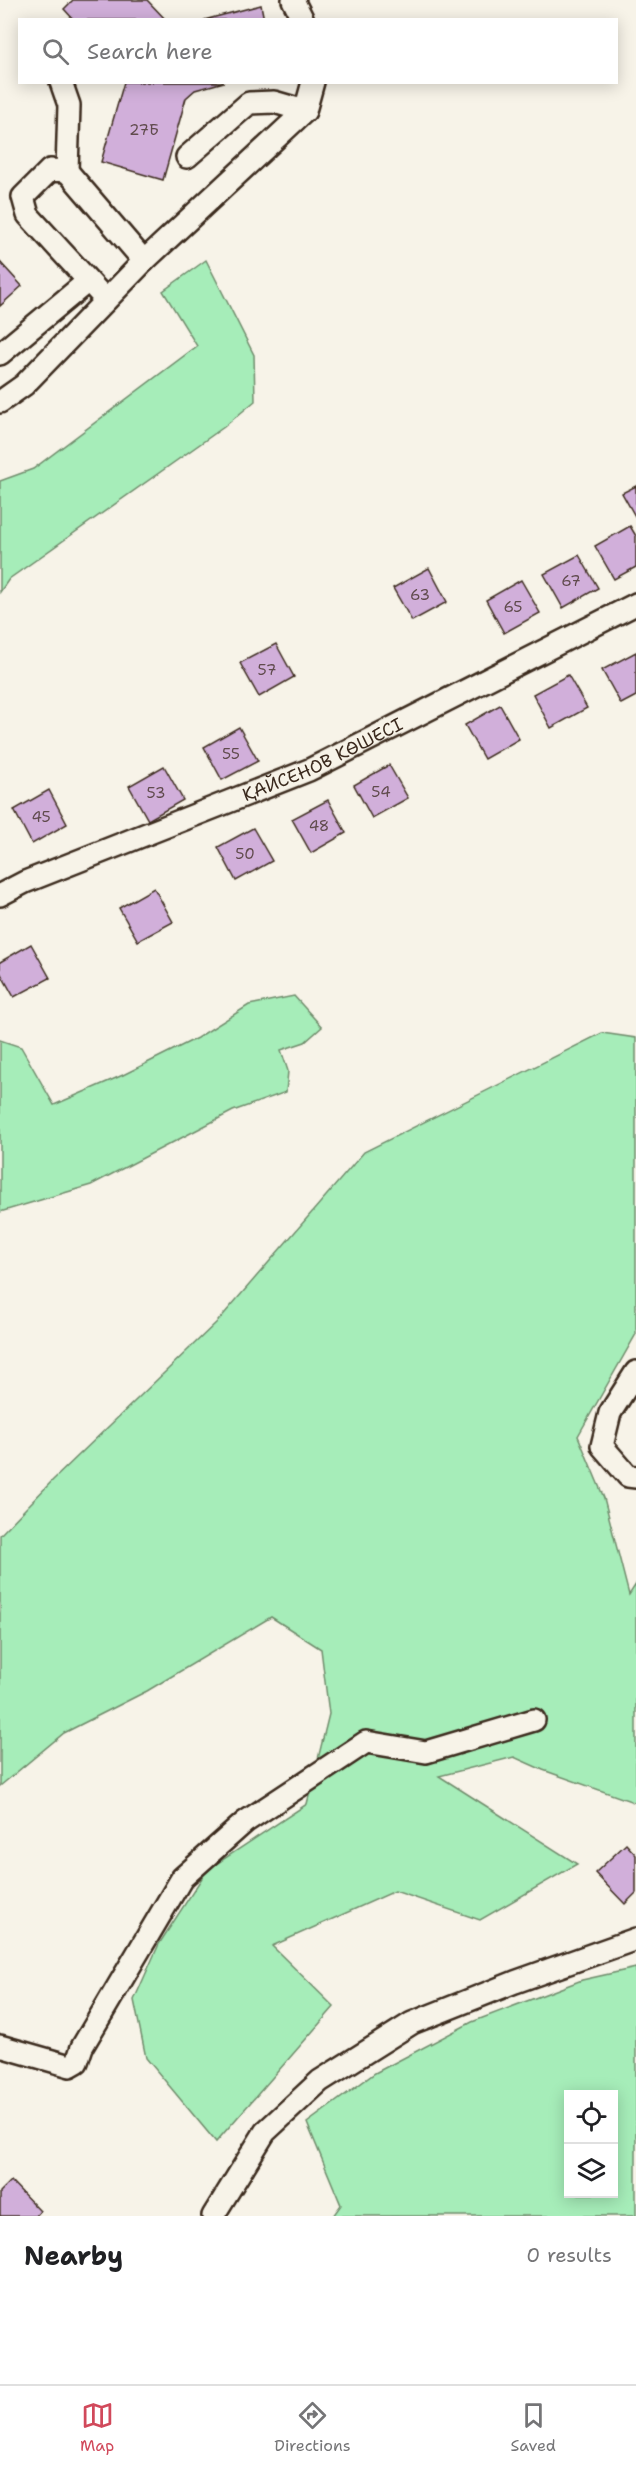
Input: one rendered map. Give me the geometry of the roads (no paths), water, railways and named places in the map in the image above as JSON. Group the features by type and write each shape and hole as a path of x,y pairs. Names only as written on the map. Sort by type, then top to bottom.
{"street":[{"path":"293,0 302,18"},
{"path":"63,84 69,105 67,171 144,261"},
{"path":"0,402 41,369 144,261 304,111 312,84"},
{"path":"188,157 249,103 274,102 304,111"},
{"path":"67,171 50,170 22,197 28,215 106,300"},
{"path":"0,354 88,281"},
{"name":"ҚАЙСЕНОВ КӨШЕСІ","path":"0,895 25,882 309,770 636,604"},
{"path":"636,1372 610,1413 602,1446 628,1476 636,1477"},
{"path":"0,2046 70,2066 76,2062 82,2046 182,1878 245,1822 366,1742 426,1752 534,1720"},
{"path":"213,2216 265,2132 320,2081 412,2023 636,1938"}]}
